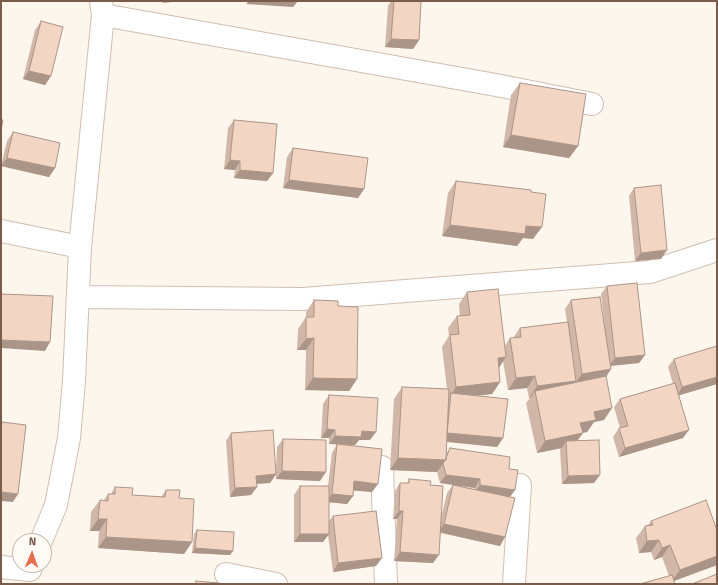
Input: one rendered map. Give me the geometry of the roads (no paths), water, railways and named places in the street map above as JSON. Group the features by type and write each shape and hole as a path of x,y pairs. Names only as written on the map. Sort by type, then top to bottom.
{"street":[{"path":"44,533 56,505 69,438 74,381 80,247 102,8 592,104"},
{"path":"1,231 80,247"},
{"path":"78,297 303,299 650,272 717,250"},
{"path":"382,467 386,584"},
{"path":"514,584 520,485"},
{"path":"1,567 12,569"},
{"path":"226,574 276,584"}]}
